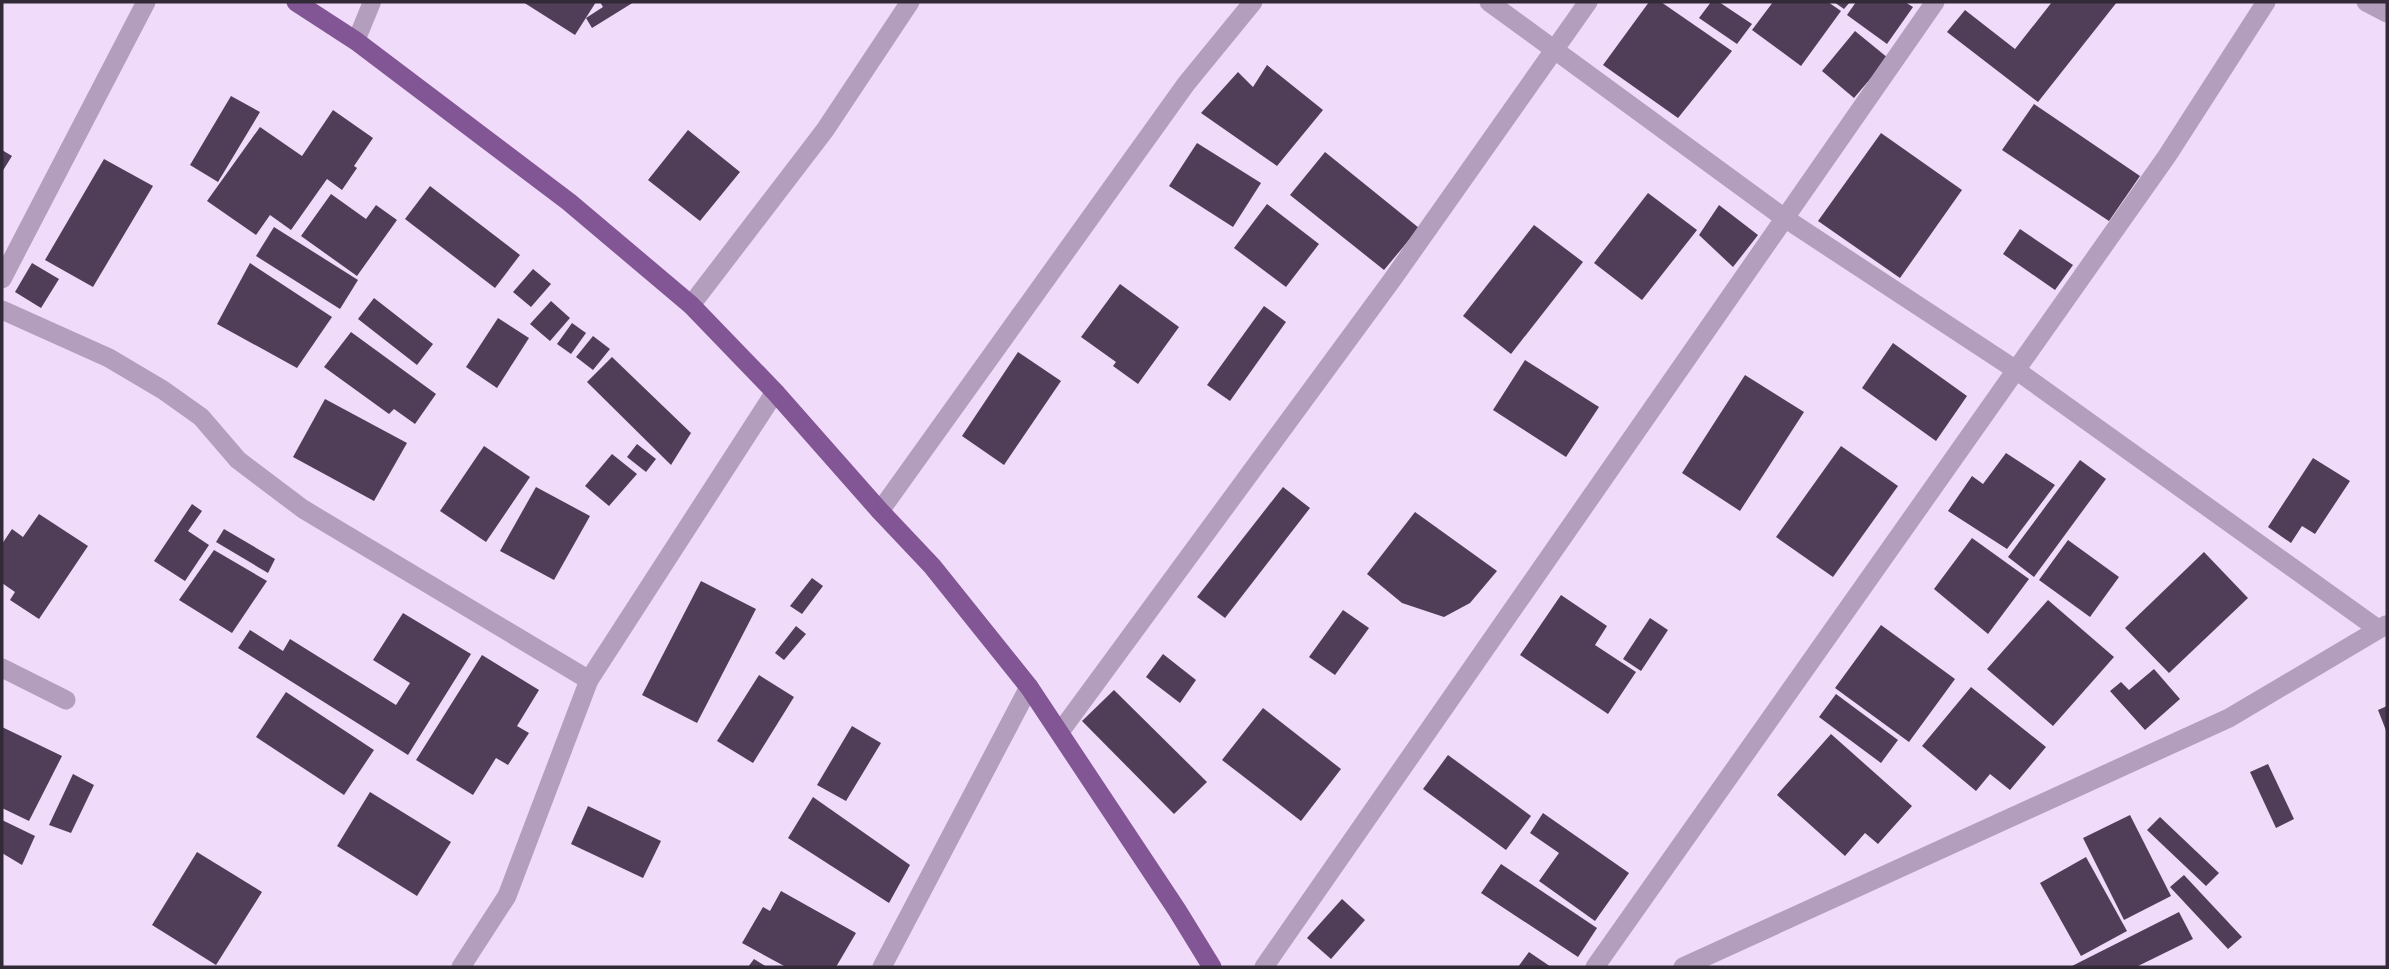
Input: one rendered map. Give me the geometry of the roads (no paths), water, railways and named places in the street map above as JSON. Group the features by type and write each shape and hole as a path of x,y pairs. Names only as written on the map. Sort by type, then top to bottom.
{"highway":[{"path":"296,2 356,41 569,202 691,305 775,392 932,566 1029,687 1178,910 1212,967"}],"street":[{"path":"2,279 8,253 146,2"},
{"path":"691,305 825,130 910,2"},
{"path":"880,511 1186,84 1253,2"},
{"path":"1489,2 1783,217 2016,370 2383,627 2229,718 1683,967"},
{"path":"1060,732 1392,280 1588,2"},
{"path":"1264,967 1935,2"},
{"path":"1595,967 2167,156 2266,2"},
{"path":"2366,2 2387,13"},
{"path":"2,310 109,358 163,390 201,416 239,460 303,509 589,680"},
{"path":"461,967 507,897 589,680 775,392"},
{"path":"2,668 66,700"},
{"path":"881,967 1029,687"}],"lane":[{"path":"356,41 372,2"}]}
